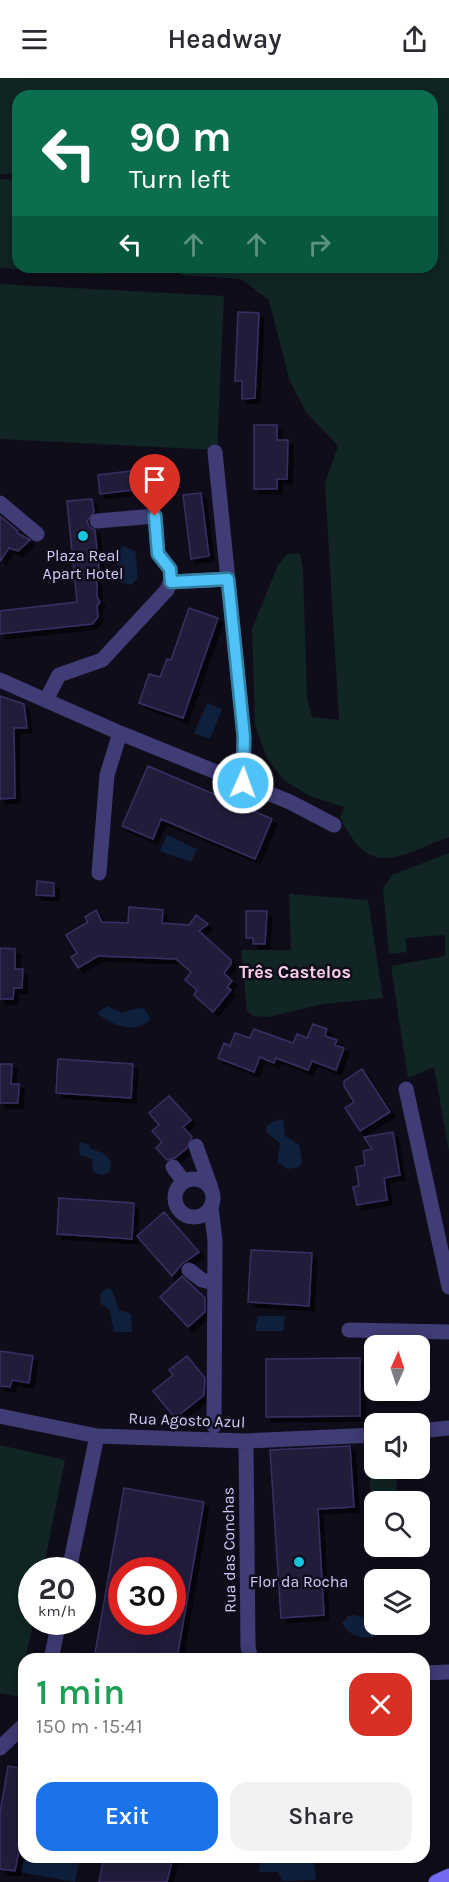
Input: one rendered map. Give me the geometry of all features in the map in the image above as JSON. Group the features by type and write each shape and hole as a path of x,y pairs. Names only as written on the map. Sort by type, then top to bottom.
{"main road":[{"path":"436,1882 449,1876"}],"street":[{"path":"215,452 244,737 243,783"},
{"path":"0,502 37,534"},
{"path":"46,700 59,675 102,660 160,600 171,582 170,569 158,554 155,516 97,521"},
{"path":"171,582 228,579"},
{"path":"0,680 120,733 290,802 334,825"},
{"path":"99,873 107,775 120,733"},
{"path":"406,1089 449,1287"},
{"path":"196,1146 212,1191 211,1207 215,1223 214,1426"},
{"path":"173,1167 183,1182"},
{"path":"183,1182 202,1181 212,1191"},
{"path":"183,1182 174,1197 181,1213 199,1217 211,1207"},
{"path":"189,1270 202,1280 215,1283"},
{"path":"349,1330 449,1332"},
{"name":"Rua Agosto Azul","path":"0,1416 97,1436 246,1441 364,1436"},
{"path":"430,1430 449,1428"},
{"path":"72,1557 97,1436"},
{"name":"Rua das Conchas","path":"246,1441 250,1653"},
{"path":"52,1653 56,1635"},
{"path":"430,1673 449,1672"},
{"path":"0,1748 18,1731"}],"green space":[{"path":"0,78 449,78 449,837 400,856 387,858 374,856 363,850 351,837 340,817 344,807 310,796 285,781 267,759 255,724 252,629 278,565 287,554 300,554 303,570 307,698 312,717 339,720 325,483 338,446 306,412 289,379 269,300 241,279 181,275 180,273 438,273 438,90 12,90 12,174 0,174"},
{"path":"0,179 12,180 12,269 0,268"},
{"path":"0,284 224,296 217,450 0,439"},
{"path":"449,853 449,1152 434,1067 408,1078 391,966 445,956 445,935 405,938 407,952 389,954 383,889 392,875"},
{"path":"289,894 368,900 383,998 323,1004 268,1017 253,1016 247,1011 241,950 291,950"},
{"path":"0,1445 65,1460 46,1557 18,1557 18,1635 30,1635 27,1653 18,1653 18,1697 0,1693"},
{"path":"370,1479 396,1479 397,1491 370,1491"}],"water":[{"path":"123,546 135,551 137,579 131,585 120,582 117,575 119,569 115,554"},
{"path":"207,703 222,709 210,739 194,733"},
{"path":"167,835 197,849 191,862 160,851"},
{"path":"107,1006 122,1013 137,1008 145,1009 150,1019 138,1027 116,1024 97,1013"},
{"path":"283,1119 285,1136 299,1145 302,1162 299,1167 288,1169 277,1162 280,1143 267,1133 266,1127 274,1121"},
{"path":"79,1142 88,1144 91,1149 103,1153 111,1161 110,1172 102,1175 93,1172 92,1159 80,1155"},
{"path":"106,1288 112,1290 119,1310 131,1314 132,1332 114,1332 110,1310 101,1304 100,1294"},
{"path":"258,1316 285,1316 283,1331 255,1331"},
{"path":"348,1616 364,1618 364,1635 378,1635 363,1637 351,1633 342,1623"},
{"path":"22,1863 79,1863 75,1882 20,1872"},
{"path":"260,1863 314,1863 316,1880 283,1881 278,1872 259,1872"}],"building":[{"path":"238,312 259,313 255,398 242,399 242,381 235,381"},
{"path":"254,425 277,425 277,440 288,440 287,479 277,479 277,489 254,489"},
{"path":"172,466 175,485 100,494 98,475"},
{"path":"201,493 209,556 191,559 183,495"},
{"path":"92,499 94,512 87,521 89,527 95,530 99,570 91,571 97,584 97,597 100,602 97,606 98,617 92,624 0,634 0,611 77,602 67,501"},
{"path":"0,516 18,531 17,533 30,540 18,551 9,548 0,561"},
{"path":"189,608 218,618 183,718 139,703 149,674 160,677 167,659 171,660"},
{"path":"0,696 24,704 27,728 14,728 15,798 0,799"},
{"path":"148,766 272,819 255,859 161,819 153,839 122,826"},
{"path":"37,881 54,883 54,896 36,895"},
{"path":"129,907 163,910 162,923 189,925 196,915 208,924 199,931 231,960 231,964 224,973 232,981 227,987 231,990 213,1012 194,995 197,990 185,980 191,972 176,959 98,956 78,968 71,957 77,953 66,935 88,922 85,917 96,910 102,922 128,923"},
{"path":"246,911 267,911 265,944 253,944 253,938 246,938"},
{"path":"0,948 15,949 15,969 23,969 22,988 14,988 13,999 0,999"},
{"path":"313,1024 327,1029 325,1036 337,1040 335,1045 344,1048 336,1070 312,1061 308,1070 276,1058 274,1063 260,1057 254,1072 218,1058 224,1043 230,1046 235,1033 250,1038 254,1029 293,1043 297,1034 307,1038"},
{"path":"58,1059 133,1064 131,1098 56,1093"},
{"path":"0,1064 12,1064 11,1084 19,1084 18,1103 0,1103"},
{"path":"362,1069 390,1112 360,1131 345,1108 354,1102 344,1086 344,1081"},
{"path":"169,1096 191,1120 183,1127 192,1137 187,1148 175,1158 167,1160 156,1148 162,1142 152,1131 159,1125 149,1113"},
{"path":"393,1132 400,1175 384,1178 387,1200 357,1205 353,1187 359,1186 356,1167 365,1165 363,1151 372,1149 364,1137"},
{"path":"59,1198 134,1203 132,1239 57,1234"},
{"path":"164,1212 199,1252 182,1264 172,1276 137,1236"},
{"path":"251,1250 312,1253 309,1306 248,1302"},
{"path":"182,1276 205,1298 205,1312 188,1327 160,1297"},
{"path":"0,1351 33,1356 29,1383 12,1380 10,1387 0,1386"},
{"path":"187,1356 205,1378 204,1395 175,1418 153,1391 173,1375 169,1370"},
{"path":"360,1358 360,1416 266,1417 266,1359"},
{"name":"Flor da Rocha","path":"350,1446 354,1507 318,1509 324,1615 281,1618 270,1450"},
{"path":"124,1488 204,1502 186,1607 186,1557 112,1557"},
{"path":"108,1579 108,1635 181,1635 178,1653 95,1653"},
{"path":"8,1766 18,1768 18,1856 15,1871 0,1869 0,1813"},
{"path":"103,1863 172,1863 167,1882 99,1882"}],"place":[{"name":"Plaza Real Apart Hotel","path":"83,536"},
{"name":"Flor da Rocha","path":"299,1562"}],"district":[{"name":"Três Castelos","path":"295,972"}],"route":[{"path":"155,516 158,554 166,561 170,569 171,582 228,579 244,737 243,783"}]}
